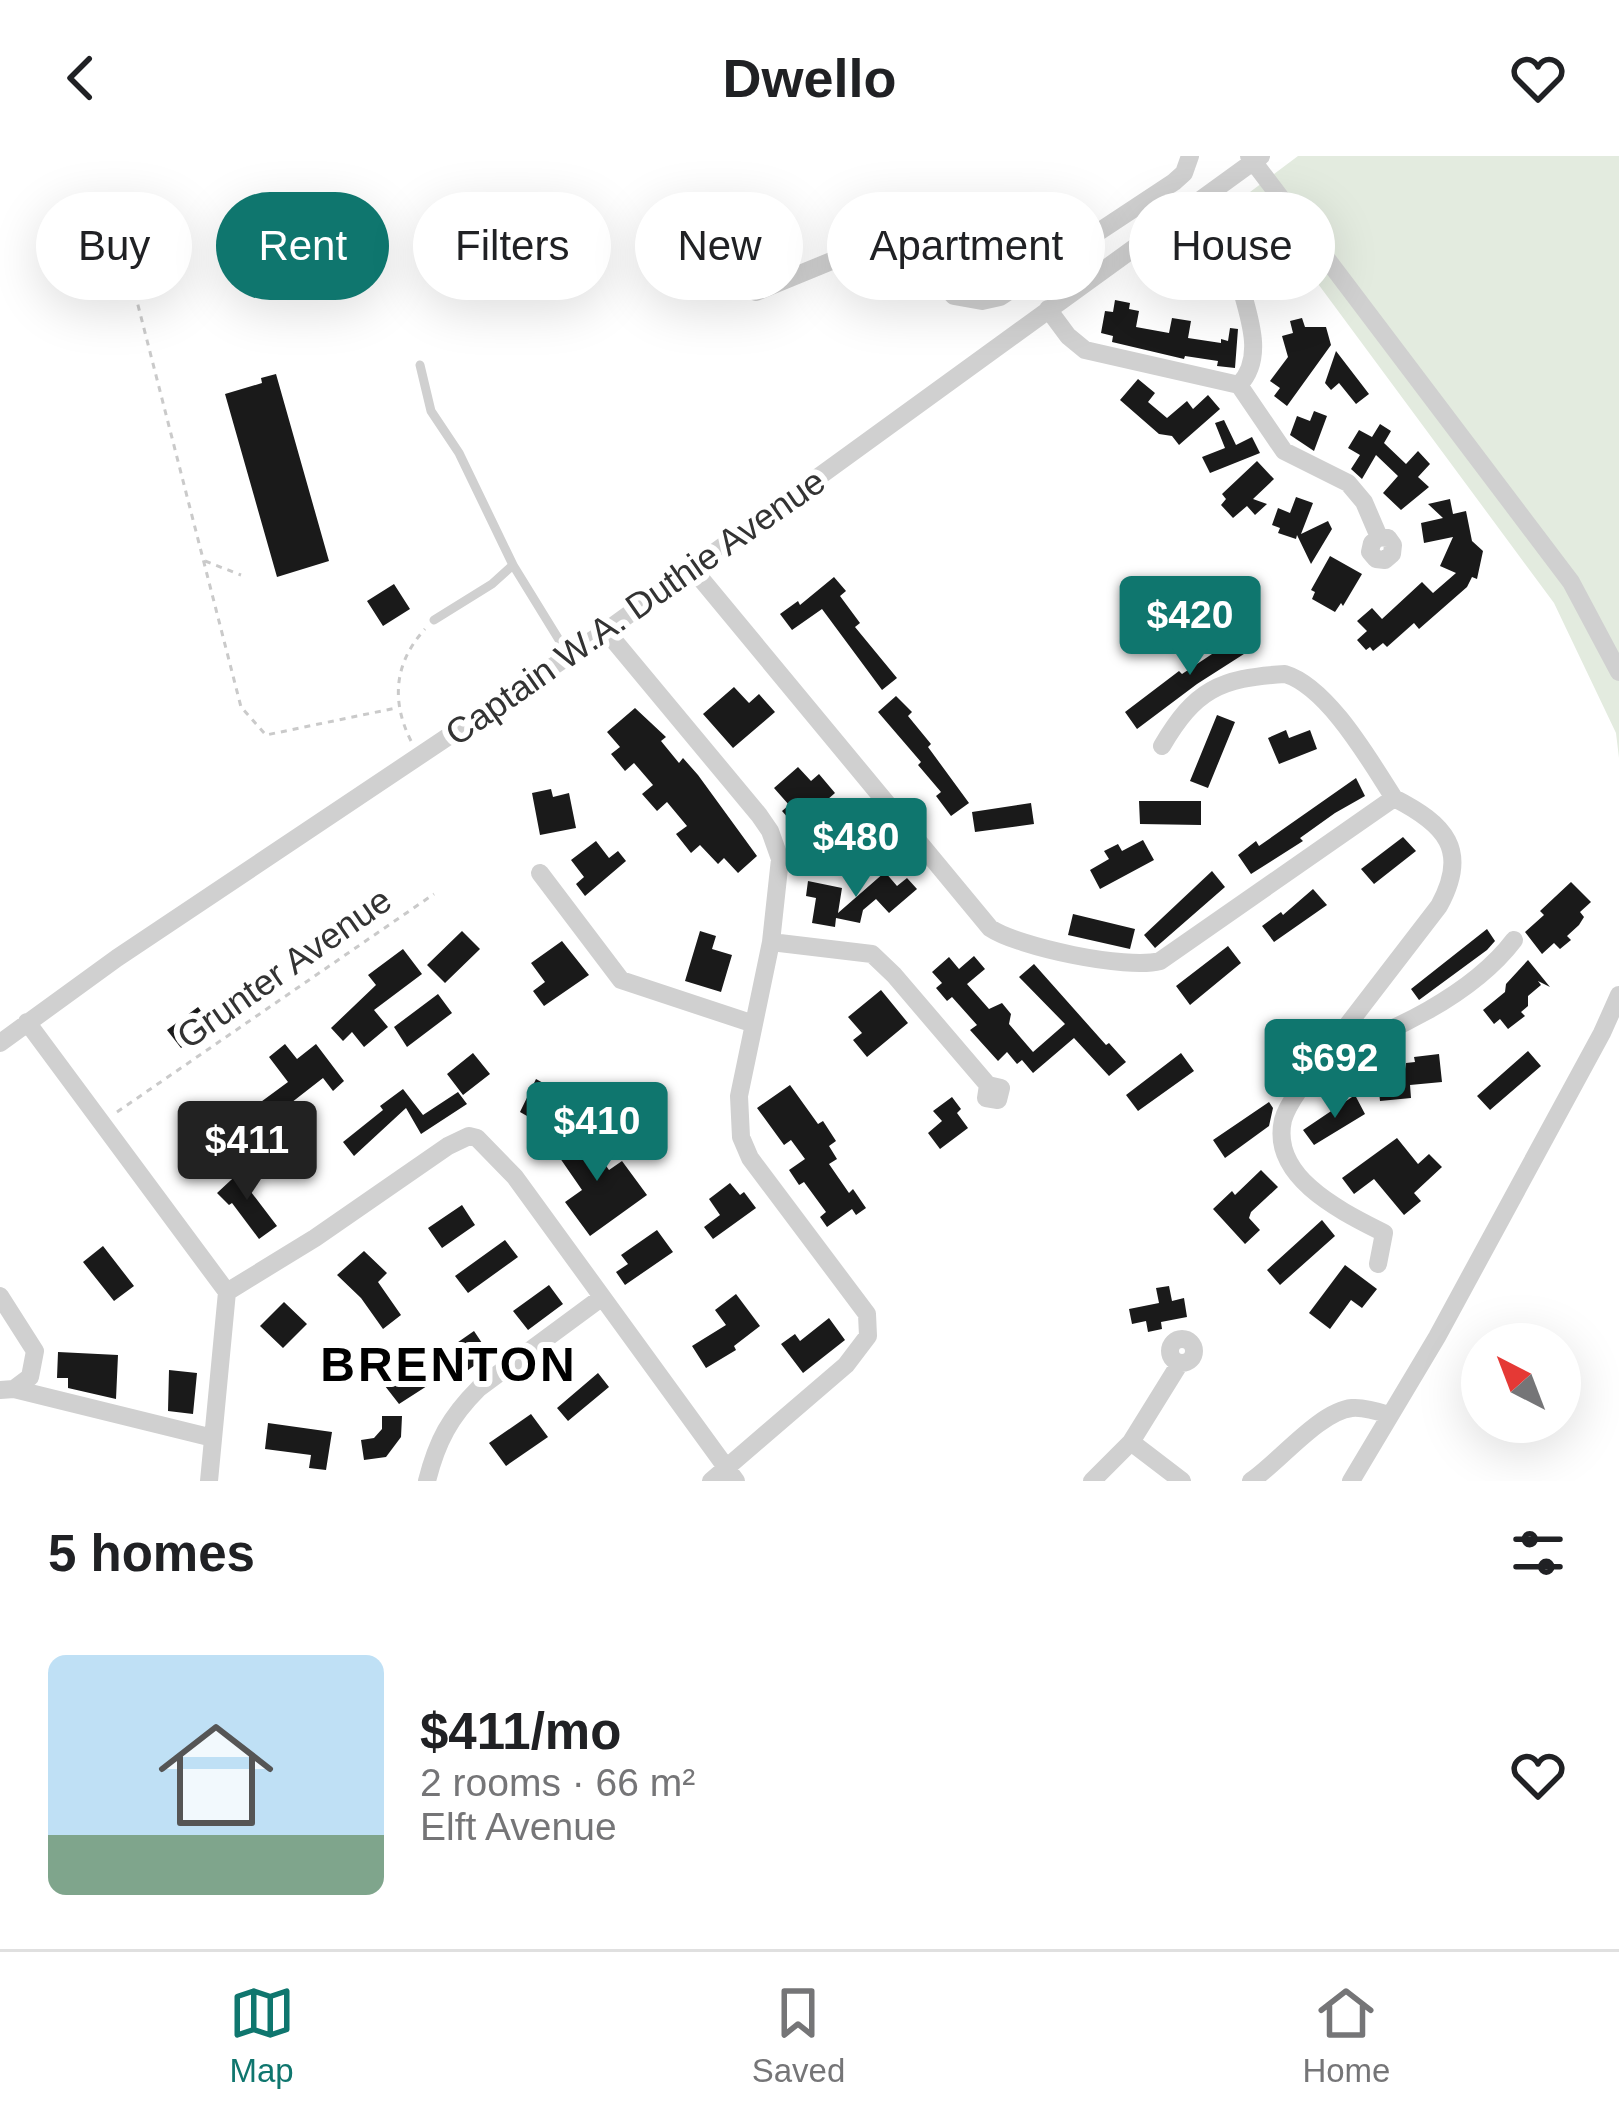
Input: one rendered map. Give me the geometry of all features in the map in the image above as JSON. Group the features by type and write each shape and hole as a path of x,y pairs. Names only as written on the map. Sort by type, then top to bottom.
{"street":[{"path":"803,273 907,230 917,231 929,241 937,270 954,296 982,301 1000,297 1174,182 1184,173 1190,156"},
{"path":"1254,158 1571,582 1619,672"},
{"name":"Captain W.A. Duthie Avenue","path":"0,1043 213,893 606,631 1254,158"},
{"path":"1239,385 1252,363 1253,345 1243,300"},
{"path":"1048,309 1085,350 1239,385 1284,452 1348,483 1364,502 1378,537"},
{"path":"692,568 990,928 1014,940 1112,959 1160,961 1394,798"},
{"path":"227,1292 461,1138 478,1138 515,1177 724,1476 845,1366 868,1336 867,1314 750,1158 741,1137 739,1096 771,942 780,860 770,831 606,631"},
{"path":"1162,746 1195,698 1221,686 1285,674 1315,692 1358,743 1394,798 1434,821 1445,836 1454,863 1439,906 1326,1053 1287,1108 1282,1126 1288,1161 1305,1183 1384,1233 1378,1264"},
{"path":"540,873 621,980 754,1024"},
{"path":"1326,1053 1357,1044 1459,991 1482,977 1514,940"},
{"path":"771,942 872,954 988,1085"},
{"path":"1351,1481 1437,1336 1619,995"},
{"path":"27,1022 227,1292 209,1481"},
{"path":"0,1296 35,1351 30,1377 7,1390"},
{"path":"427,1481 439,1438 478,1388 601,1298"},
{"path":"1092,1481 1131,1442 1180,1363"},
{"path":"7,1390 213,1438"},
{"path":"1251,1481 1341,1410 1354,1407 1390,1415"},
{"path":"1131,1442 1182,1481"}],"lane":[{"path":"420,365 431,411 459,454 513,565 569,656"},
{"path":"434,620 513,565"}],"path":[{"path":"137,300 241,707 266,735 396,708"},
{"path":"204,561 241,575"},
{"path":"420,759 396,708 401,669 418,637 434,620"},
{"name":"Grunter Avenue","path":"101,1124 434,894"}],"shaded area":[{"path":"1298,156 1619,156 1619,758 1616,733 1554,603 1330,300 1335,300 1335,192 1250,192"}],"building":[{"path":"1115,300 1139,311 1136,327 1169,333 1172,318 1191,321 1188,338 1221,343 1221,339 1228,341 1230,328 1238,329 1235,368 1112,342 1113,336 1101,333 1105,311 1113,312"},
{"path":"1302,318 1305,327 1326,327 1331,345 1287,406 1274,396 1280,388 1270,381 1288,357 1282,336 1293,333 1290,321"},
{"path":"1336,351 1369,394 1356,404 1339,383 1331,390 1325,383"},
{"path":"276,374 329,561 277,577 225,394"},
{"path":"1138,379 1155,393 1148,402 1167,418 1187,401 1193,409 1208,395 1220,409 1179,445 1120,400"},
{"path":"1314,411 1327,416 1314,451 1290,435 1297,416 1310,421"},
{"path":"1224,420 1236,445 1252,437 1260,453 1210,473 1202,457 1225,448 1215,423"},
{"path":"1380,424 1391,431 1384,443 1406,464 1418,451 1430,464 1418,477 1429,487 1401,510 1383,493 1398,476 1376,455 1362,479 1351,469 1360,455 1348,448 1359,430 1372,437"},
{"path":"1257,461 1274,479 1253,499 1267,504 1255,515 1247,506 1233,518 1221,505 1226,499 1222,494"},
{"path":"1296,497 1313,503 1301,534 1328,521 1332,529 1311,564 1297,535 1296,539 1278,533 1280,528 1272,525 1278,508 1290,513"},
{"path":"1450,499 1453,514 1466,511 1472,541 1483,551 1477,579 1472,577 1467,587 1419,629 1414,623 1387,647 1383,643 1366,650 1357,640 1367,631 1357,621 1372,608 1382,619 1422,582 1433,593 1456,573 1440,566 1453,537 1424,543 1421,523 1443,518 1428,504"},
{"path":"1330,556 1362,574 1335,612 1312,599 1315,592 1311,590"},
{"path":"834,577 846,591 840,596 860,623 855,627 897,678 882,690 822,609 792,630 780,614 798,601 800,605"},
{"path":"394,584 410,609 383,626 367,601"},
{"path":"1246,627 1258,645 1137,729 1125,712"},
{"path":"734,687 749,703 759,694 775,712 733,748 703,714"},
{"path":"896,696 912,712 908,716 969,803 951,816 936,796 941,792 918,765 921,762 878,712"},
{"path":"635,708 666,737 661,741 679,763 683,758 698,775 757,856 738,873 724,858 718,864 700,845 691,853 676,834 687,826 667,802 657,811 642,794 653,785 634,763 625,771 611,754 620,747 607,732"},
{"path":"1217,715 1235,722 1208,788 1190,781"},
{"path":"1286,730 1289,738 1310,730 1317,749 1279,764 1268,738"},
{"path":"798,767 811,781 819,774 835,793 796,827 782,811 789,805 774,788"},
{"path":"1356,778 1365,796 1251,874 1238,855 1256,841 1259,846"},
{"path":"551,789 553,797 569,793 576,828 540,835 532,793"},
{"path":"1139,801 1201,801 1201,825 1140,824"},
{"path":"1031,803 1034,824 975,832 972,812"},
{"path":"1403,837 1416,851 1374,884 1361,869"},
{"path":"1143,840 1154,860 1100,889 1090,870 1109,859 1104,851 1118,844 1122,851"},
{"path":"596,841 609,858 618,851 626,861 585,896 576,884 584,877 571,860"},
{"path":"1212,871 1225,887 1155,948 1144,935"},
{"path":"885,872 897,886 907,878 917,889 889,913 876,899 863,910 860,923 836,918 835,927 812,923 816,898 806,896 808,881 842,888 838,913"},
{"path":"1571,882 1591,902 1567,936 1571,940 1560,949 1554,943 1542,954 1525,932"},
{"path":"1313,889 1327,905 1274,942 1262,926"},
{"path":"1073,914 1135,929 1130,949 1068,935"},
{"path":"1487,929 1495,941 1487,950 1419,1000 1411,989"},
{"path":"462,931 480,949 445,983 427,965"},
{"path":"700,931 716,936 712,949 732,955 721,992 685,981"},
{"path":"562,941 589,975 544,1006 533,991 545,982 531,963"},
{"path":"1228,946 1241,963 1190,1005 1176,986"},
{"path":"403,949 422,974 374,1010 388,1027 364,1047 352,1032 343,1041 331,1028 376,985 368,975"},
{"path":"974,956 985,969 967,984 989,1009 1002,1003 1011,1014 1009,1024 1033,1052 1065,1024 1019,977 1034,964 1126,1062 1109,1076 1074,1038 1033,1073 1007,1052 998,1061 970,1030 977,1025 952,997 947,1001 936,988 942,983 932,972 949,957 959,969"},
{"path":"1528,960 1550,987 1538,981 1541,985 1528,996 1528,1006 1521,1012 1525,1016 1508,1029 1500,1019 1494,1024 1483,1010 1505,992 1506,984"},
{"path":"881,990 908,1023 867,1057 853,1040 862,1033 848,1017"},
{"path":"438,994 452,1013 407,1047 394,1027"},
{"path":"198,1007 211,1025 181,1048 167,1030"},
{"path":"285,1044 297,1059 316,1044 344,1081 333,1091 323,1078 251,1134 239,1118 288,1082 269,1057"},
{"path":"1528,1051 1541,1066 1490,1110 1477,1096"},
{"path":"473,1053 490,1074 463,1095 447,1074"},
{"path":"1181,1053 1194,1071 1138,1111 1126,1095"},
{"path":"1439,1054 1442,1082 1410,1085 1411,1098 1380,1101 1378,1082 1400,1080 1399,1070 1415,1062 1414,1057"},
{"path":"536,1079 565,1095 555,1113 549,1110 541,1124 520,1112"},
{"path":"790,1085 836,1141 829,1146 837,1159 829,1164 866,1208 856,1215 852,1209 827,1227 820,1217 826,1212 789,1170 805,1159 791,1140 784,1145 757,1108"},
{"path":"403,1089 423,1115 458,1092 467,1104 421,1134 406,1108 354,1156 343,1142"},
{"path":"1355,1095 1365,1114 1314,1145 1303,1130"},
{"path":"952,1097 968,1128 940,1149 928,1133 942,1121 933,1111"},
{"path":"1269,1102 1273,1108 1269,1126 1225,1158 1213,1140"},
{"path":"580,1129 609,1170 622,1161 647,1195 590,1236 565,1202 582,1190 553,1148"},
{"path":"1397,1138 1418,1164 1429,1154 1442,1167 1414,1193 1421,1201 1404,1215 1374,1179 1354,1194 1342,1178"},
{"path":"245,1167 257,1180 248,1188 277,1226 259,1239 232,1203 217,1193"},
{"path":"1261,1170 1278,1187 1251,1212 1249,1218 1260,1230 1245,1244 1213,1209"},
{"path":"730,1183 756,1208 713,1239 704,1227 720,1215 709,1199"},
{"path":"462,1205 475,1225 442,1248 428,1228"},
{"path":"1322,1220 1335,1236 1280,1285 1267,1270"},
{"path":"657,1230 673,1252 625,1285 616,1272 628,1264 621,1255"},
{"path":"505,1240 518,1257 468,1293 455,1276"},
{"path":"103,1246 134,1286 114,1301 83,1262"},
{"path":"364,1251 387,1273 378,1282 401,1315 383,1329 337,1275"},
{"path":"1345,1265 1377,1289 1362,1308 1351,1300 1330,1329 1309,1313"},
{"path":"549,1285 563,1304 528,1330 513,1311"},
{"path":"1169,1286 1172,1301 1184,1298 1187,1317 1161,1322 1162,1329 1148,1332 1146,1321 1132,1324 1129,1309 1159,1303 1156,1288"},
{"path":"736,1294 760,1326 734,1346 736,1350 706,1368 692,1346 726,1325 715,1310"},
{"path":"284,1302 307,1324 283,1348 260,1326"},
{"path":"829,1318 845,1340 803,1373 781,1344 795,1334 800,1341"},
{"path":"474,1331 490,1355 468,1370 451,1347"},
{"path":"58,1352 118,1355 116,1399 68,1388 68,1378 57,1378"},
{"path":"413,1367 427,1386 399,1404 385,1386"},
{"path":"169,1370 197,1373 193,1414 168,1411"},
{"path":"598,1373 609,1387 568,1421 557,1408"},
{"path":"531,1414 548,1437 506,1466 489,1443"},
{"path":"382,1416 402,1416 401,1437 386,1457 364,1460 361,1440 374,1438 382,1429"},
{"path":"268,1423 332,1432 326,1470 309,1468 311,1455 265,1449"}],"district":[{"name":"BRENTON","path":"449,1364"}]}
